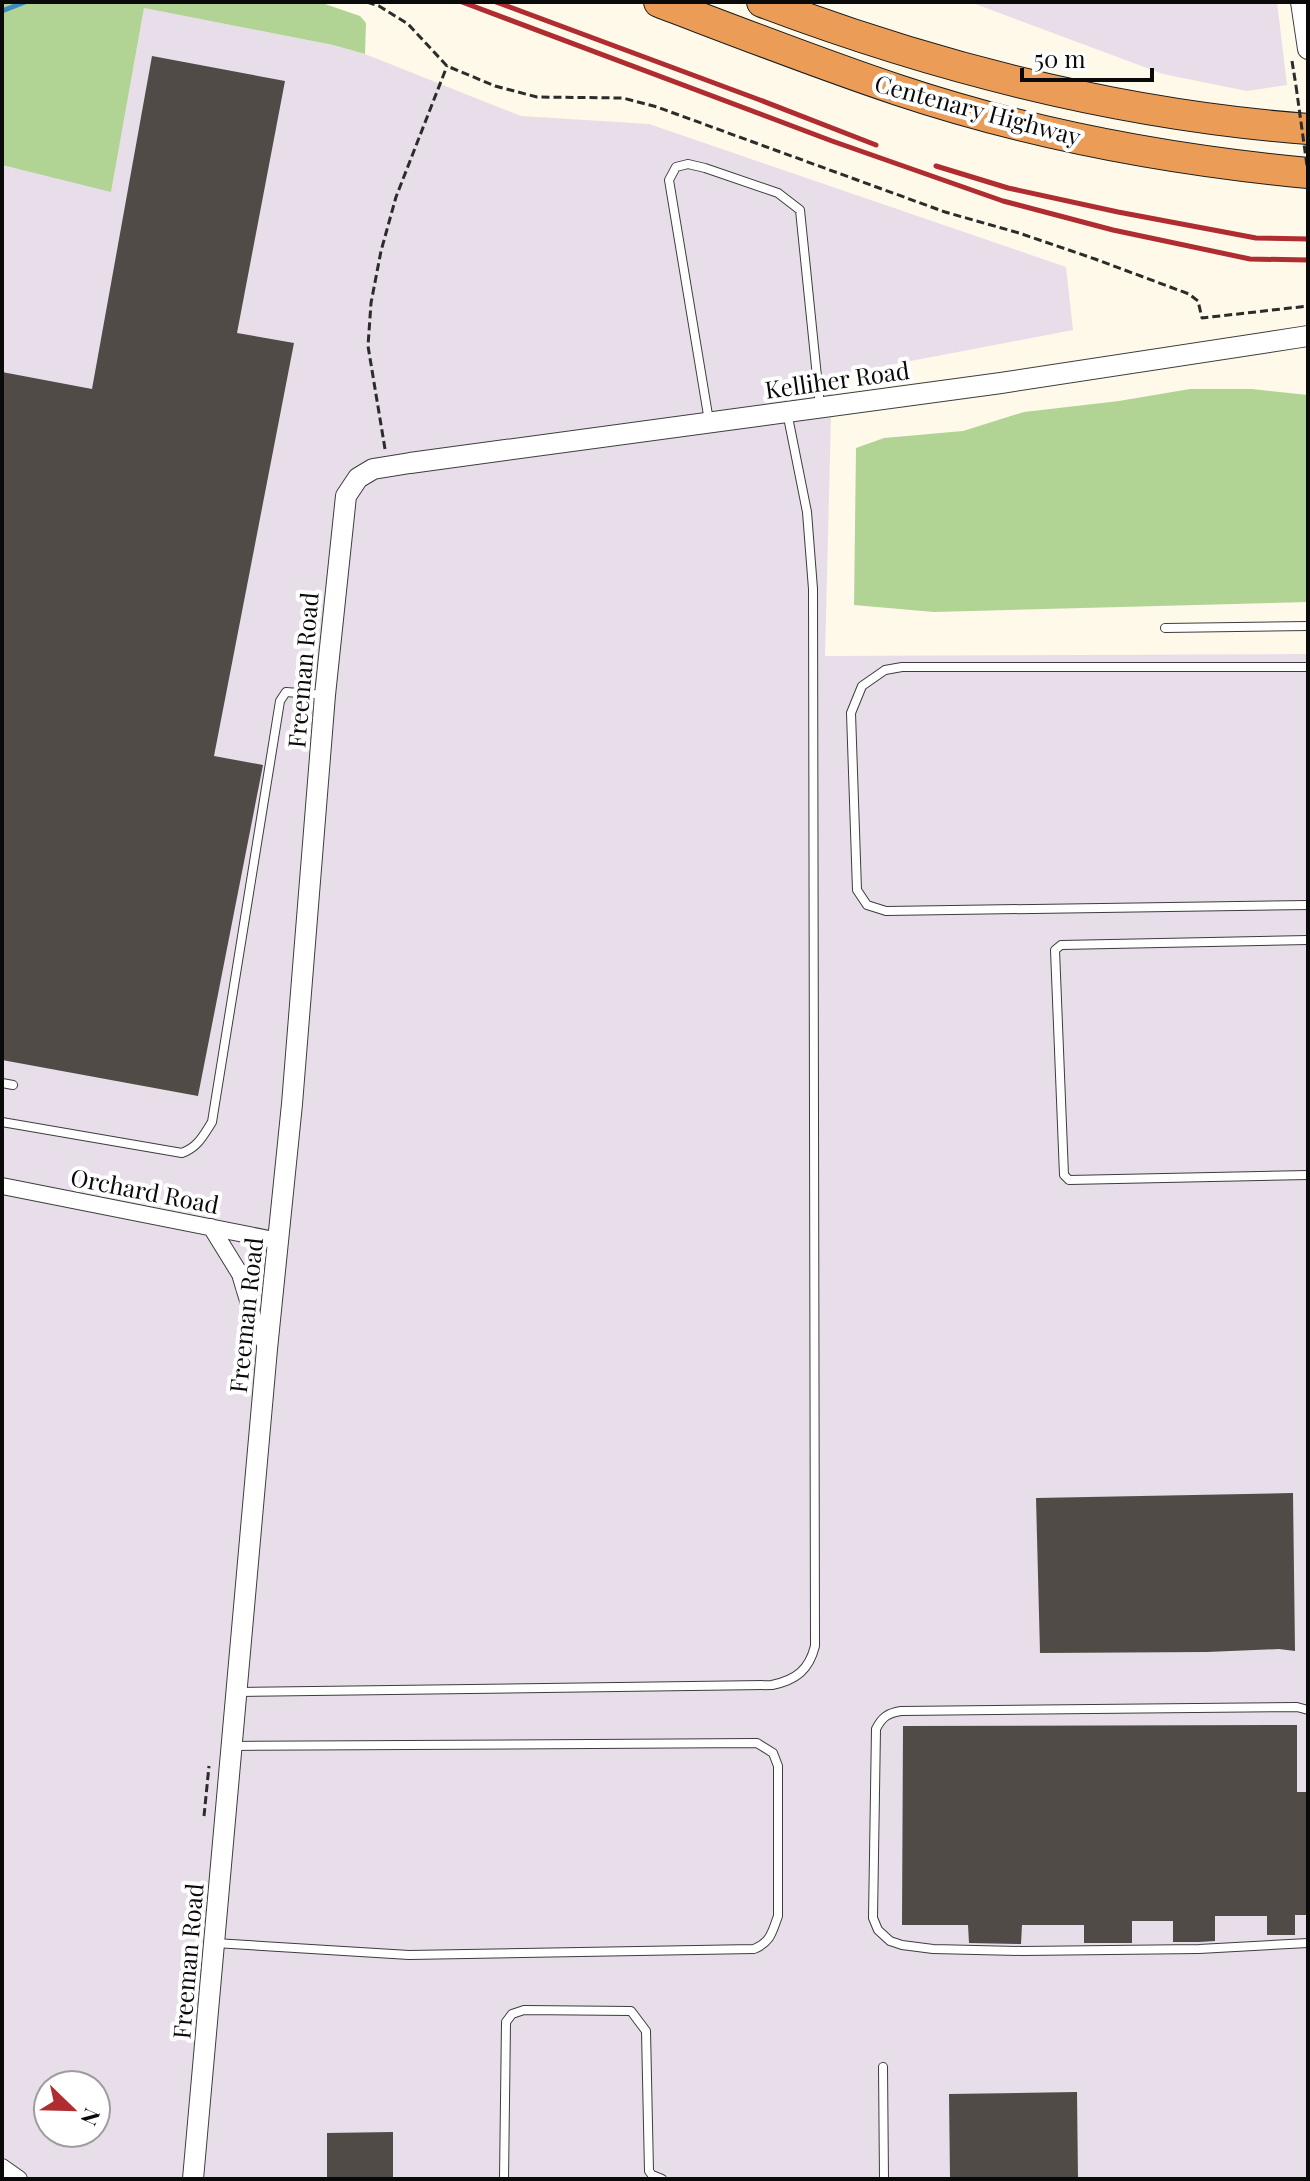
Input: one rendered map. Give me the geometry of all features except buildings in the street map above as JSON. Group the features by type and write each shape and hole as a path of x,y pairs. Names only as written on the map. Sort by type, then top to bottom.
{"highway":[{"name":"Centenary Highway","path":"659,2 832,67 977,114 1128,149 1308,173"},
{"name":"Centenary Highway","path":"762,2 882,44 1046,88 1180,114 1308,129"}],"street":[{"path":"1301,2 1308,49"},
{"name":"Kelliher Road","path":"380,468 1001,383 1308,336"},
{"name":"Freeman Road","path":"193,2179 279,1241 325,695 346,496 358,478 380,468"},
{"name":"Orchard Road","path":"2,1186 279,1241"},
{"path":"211,1227 240,1274 255,1324 267,1349"},
{"path":"2,2167 19,2179"}],"lane":[{"path":"710,422 669,180 676,167 688,164 778,193 800,210 820,407"},
{"path":"237,1692 772,1685 789,1682 802,1673 812,1659 815,1646 813,589 807,512 786,412"},
{"path":"1165,628 1308,626"},
{"path":"1308,667 902,667 885,670 862,686 851,713 857,890 867,905 886,911 1308,905"},
{"path":"2,1122 182,1153 193,1149 200,1140 212,1122 280,701 286,692 325,695"},
{"path":"1308,940 1061,945 1055,950 1064,1175 1069,1180 1308,1175"},
{"path":"2,1083 13,1085"},
{"path":"1308,1710 1265,1707 889,1713 880,1720 876,1729 873,1918 878,1930 890,1941 933,1949 1199,1949 1308,1943"},
{"path":"214,1943 409,1955 754,1949 764,1944 771,1935 778,1916 778,1766 773,1753 757,1743 232,1746"},
{"path":"504,2179 506,2022 512,2014 524,2010 631,2011 638,2019 646,2031 649,2171 662,2179"},
{"path":"883,2067 884,2179"}],"path":[{"path":"367,2 408,24 447,66 495,86 537,97 623,98 657,107 945,212 1019,233 1189,294 1198,301 1202,318 1308,306"},
{"path":"380,468 368,346 371,303 396,197 447,66"},
{"path":"1296,86 1308,173"},
{"path":"204,1816 209,1766"}],"shaded area":[{"path":"970,2 1277,2 1287,85 1247,91 1163,74"},
{"path":"144,8 365,54 521,116 649,124 1066,267 1073,330 832,376 825,656 1308,654 1308,2179 2,2179 2,165 111,191"}],"green space":[{"path":"2,2 319,2 360,16 366,23 365,54 144,8 111,192 2,165"},
{"path":"1190,389 1252,389 1308,395 1308,602 934,612 854,605 856,448 884,438 963,431 1024,412"}],"waterway":[{"path":"2,11 25,2"}],"railway":[{"path":"462,2 832,141 1003,201 1113,230 1250,259 1308,260"},
{"path":"496,2 876,145"},
{"path":"936,166 1008,188 1118,212 1256,238 1308,239"}]}
